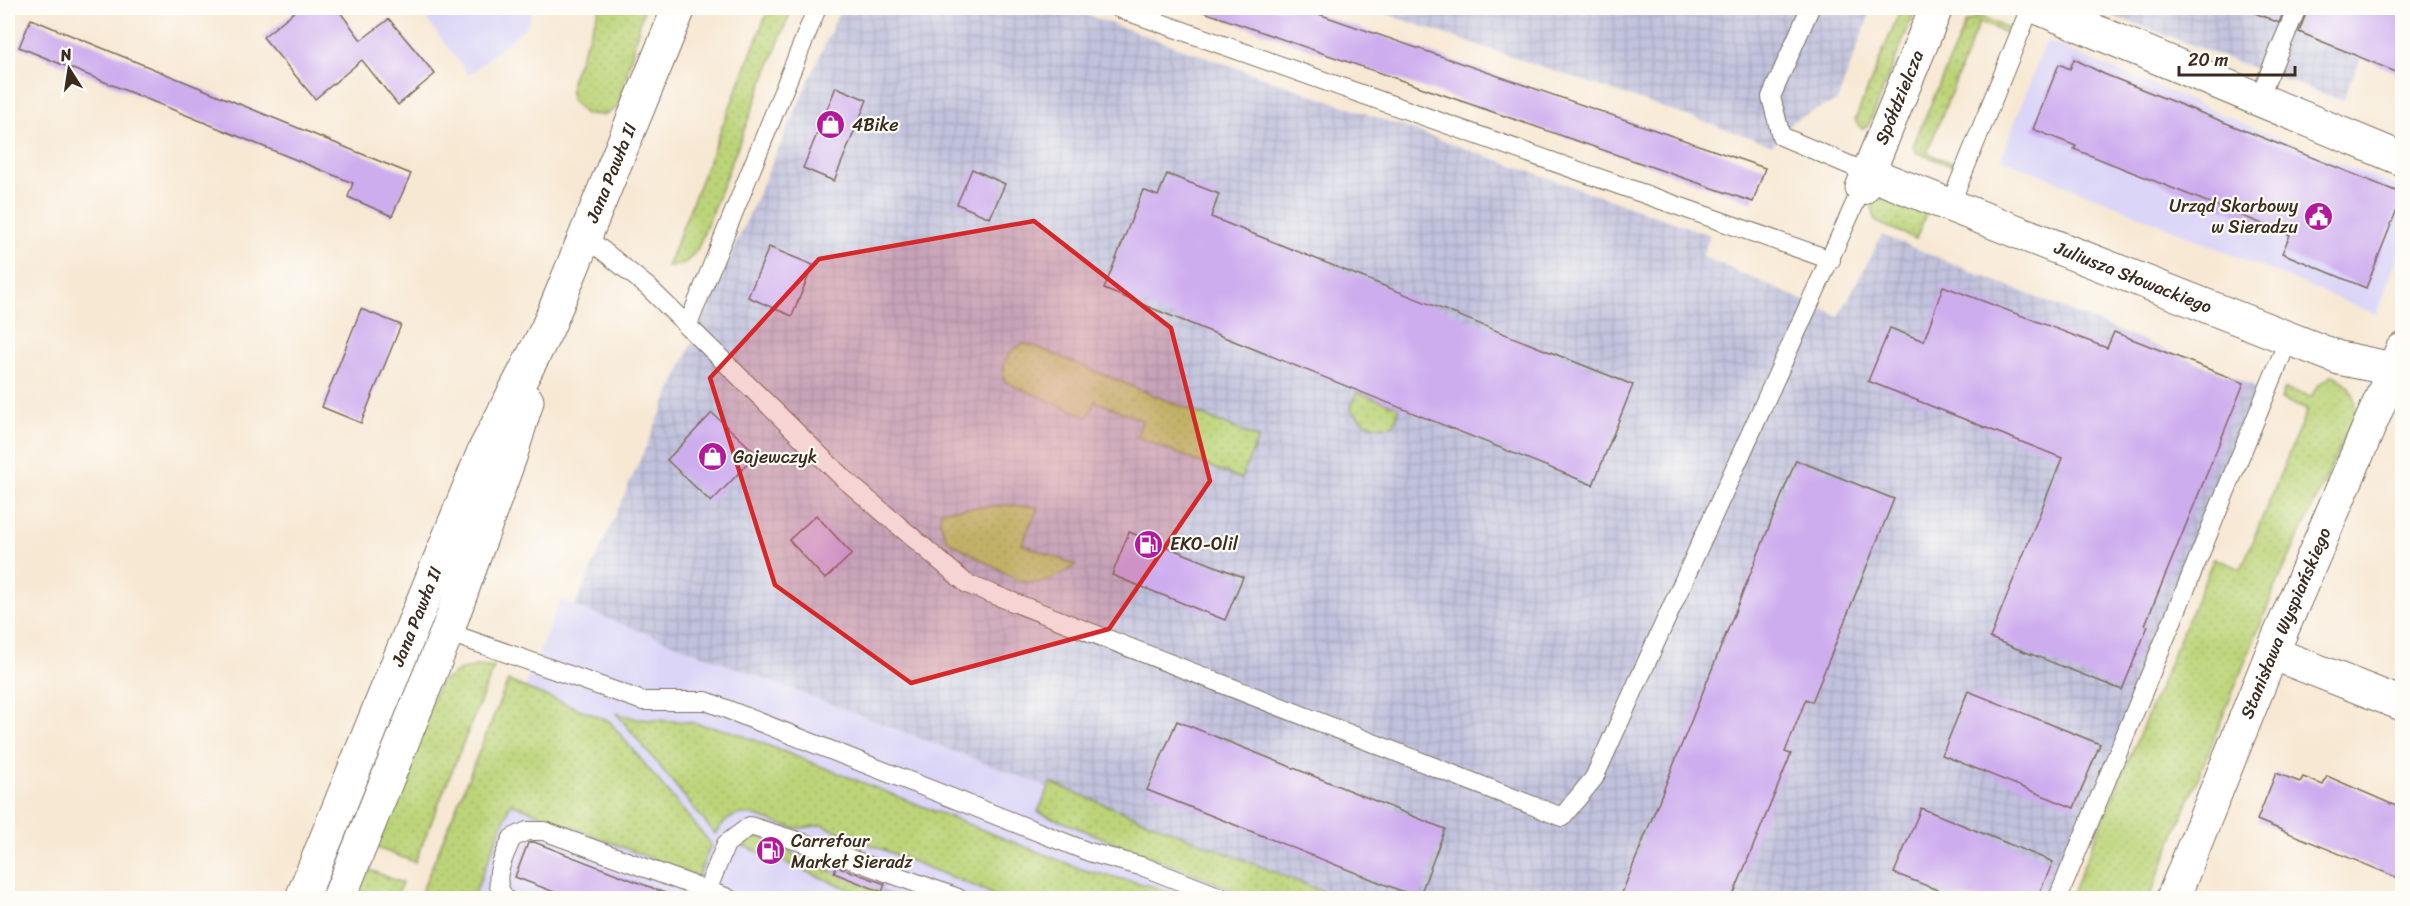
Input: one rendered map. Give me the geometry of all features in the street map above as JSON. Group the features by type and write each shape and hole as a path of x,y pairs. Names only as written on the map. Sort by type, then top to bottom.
{"street":[{"name":"Jana Pawła II","path":"302,898 484,451 544,338 679,8"},
{"name":"Spółdzielcza","path":"1865,180 1936,8"},
{"path":"2039,8 2403,159"},
{"name":"Juliusza Słowackiego","path":"1865,180 1950,205 2339,358 2400,364"},
{"name":"Jana Pawła II","path":"339,898 447,632 511,454 544,338"},
{"name":"Stanisława Wyspiańskiego","path":"2173,898 2272,653 2400,364"},
{"path":"2272,653 2403,704"}],"lane":[{"path":"687,327 818,8"},
{"path":"1118,8 1831,260"},
{"path":"586,237 648,287 843,478 967,584 1562,817 1594,778 1831,260 1865,180 1781,136 1771,97 1810,8"},
{"path":"1950,205 2030,8"},
{"path":"2259,98 2297,8"},
{"path":"2058,898 2289,338"},
{"path":"416,622 643,701 706,700 1089,852 1144,867 1223,898"},
{"path":"706,894 724,849 737,833 750,826 820,848 958,898"},
{"path":"505,898 498,881 500,867 512,838 527,831 544,831 706,894 728,898"}],"highlighted area":[{"path":"1034,221 1171,328 1210,481 1109,629 911,683 775,585 710,378 819,259"}],"shaded area":[{"path":"418,8 534,8 527,26 469,75"},
{"path":"841,8 1067,8 1710,235 1702,256 1839,316 1882,235 2257,387 2056,898 1337,898 575,606"},
{"path":"1368,8 1872,8 1837,101 1794,120 1773,145"},
{"path":"2092,8 2381,8 2343,101"},
{"path":"2046,41 2402,189 2402,243 2377,315 2001,158"},
{"path":"560,600 1337,898 441,898"}],"green space":[{"path":"600,8 644,8 618,107 604,115 585,114 571,100 571,81"},
{"path":"769,8 792,8 697,250 684,264 667,267"},
{"path":"1901,8 1916,8 1869,124 1862,129 1855,120"},
{"path":"1979,16 2008,28 2006,33 1979,22 1927,153 1954,164 1953,167 1916,152 1913,146 1966,22"},
{"path":"1881,197 1893,197 1927,211 1916,239 1876,222 1871,203"},
{"path":"1024,344 1034,346 1258,438 1241,479 1137,437 1142,420 1095,401 1088,417 1005,382 1003,370 1006,359 1013,350"},
{"path":"2333,375 2351,390 2355,401 2355,415 2273,593 2149,898 2070,898 2214,558 2241,569 2307,410 2281,399 2285,389 2312,396 2317,386"},
{"path":"1357,392 1399,407 1394,425 1375,426 1359,418 1351,408"},
{"path":"1009,505 1038,507 1022,544 1076,565 1049,580 1027,583 1019,581 947,540 940,521 941,510"},
{"path":"476,666 494,667 415,862 372,846 439,684 460,670"},
{"path":"508,681 609,721 711,844 698,877 511,803 473,898 419,898"},
{"path":"616,713 637,719 689,722 734,732 1084,870 1160,888 1188,898 998,898 986,891 822,825 794,828 742,814 724,823 715,834"},
{"path":"1051,783 1339,898 1254,898 1038,812"},
{"path":"760,837 787,847 796,857 898,898 871,898 741,845 744,840"},
{"path":"365,868 402,883 396,898 353,898"}],"building":[{"path":"299,8 337,8 361,40 389,19 435,74 398,105 362,60 315,99 263,37"},
{"path":"1205,8 1301,8 1765,168 1753,202 1204,12"},
{"path":"2243,8 2285,8 2279,23"},
{"path":"2308,8 2403,8 2403,75 2299,32"},
{"path":"31,19 411,174 392,216 348,197 353,183 19,47"},
{"name":"Urząd Skarbowy w Sieradzu","path":"2074,59 2104,74 2403,194 2366,288 2282,253 2290,235 2074,149 2076,146 2033,129 2059,64 2070,69"},
{"path":"836,87 867,100 834,181 803,168"},
{"path":"972,169 1005,184 990,218 957,204"},
{"path":"1167,174 1219,194 1211,217 1633,385 1593,485 1104,289 1143,190 1158,196"},
{"path":"769,247 813,265 792,316 748,297"},
{"path":"1943,286 2107,348 2114,332 2244,383 2145,625 2148,626 2122,690 1990,638 2062,458 1868,381 1890,328 1924,341"},
{"path":"361,309 401,325 361,423 322,407"},
{"path":"712,413 757,454 711,502 667,460"},
{"path":"1796,460 1894,499 1812,702 1806,699 1785,752 1791,754 1732,898 1620,898"},
{"path":"816,515 852,554 825,579 789,540"},
{"path":"1129,532 1243,577 1225,620 1112,575"},
{"path":"1968,691 2100,744 2074,808 1942,755"},
{"path":"1177,721 1445,829 1419,898 1147,790"},
{"path":"2276,773 2300,782 2303,777 2323,785 2327,776 2403,809 2403,880 2257,820"},
{"path":"1921,808 2053,862 2037,898 1958,898 1894,873"},
{"path":"534,842 673,896 673,898 570,898 515,877 528,843"},
{"path":"836,866 885,884 882,892 834,873"}],"place":[{"name":"4Bike","path":"831,125"},
{"name":"Urząd Skarbowy w Sieradzu","path":"2319,216"},
{"name":"Gajewczyk","path":"712,457"},
{"name":"EKO-Olil","path":"1149,544"},
{"name":"Carrefour Market Sieradz","path":"770,851"}]}
